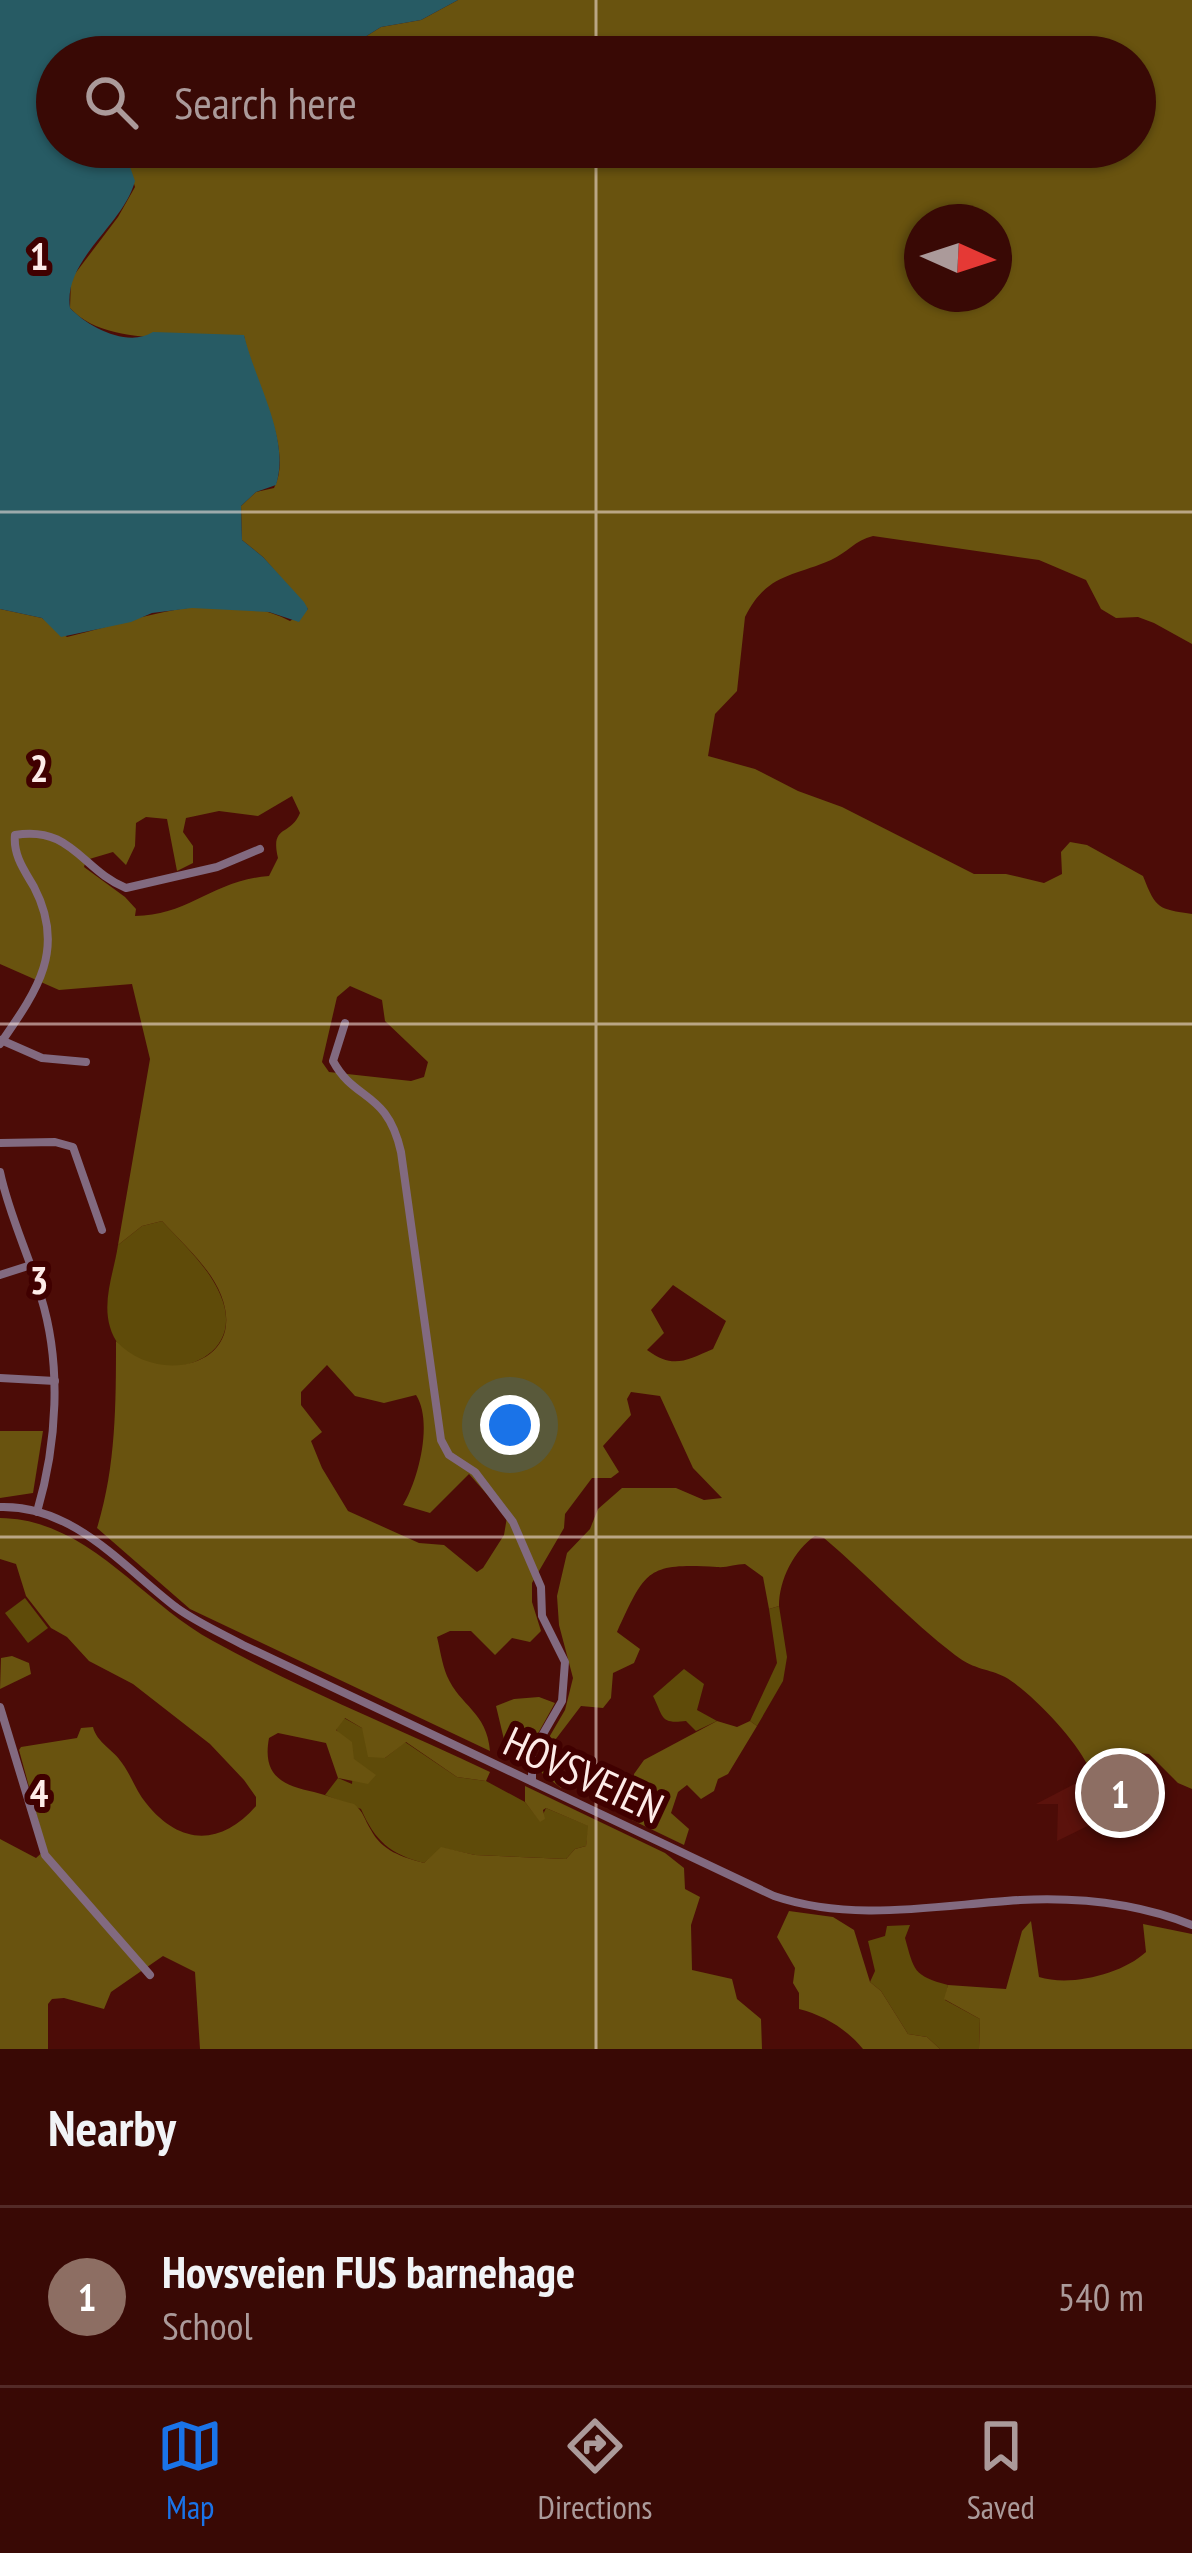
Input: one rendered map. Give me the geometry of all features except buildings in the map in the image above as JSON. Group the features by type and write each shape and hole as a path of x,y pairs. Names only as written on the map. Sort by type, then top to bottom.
{"street":[{"path":"86,1062 42,1058 1,1041 48,960 49,927 14,850 15,835 31,832 64,840 126,888 218,867 260,849"},
{"path":"345,1023 333,1061 385,1110 397,1132 441,1440 449,1455 476,1472 513,1522 541,1587 542,1616 565,1662 562,1701 532,1753 532,1782"},
{"path":"0,1143 55,1142 73,1147 102,1230"},
{"path":"0,1172 49,1326 55,1381 48,1473 37,1512"},
{"path":"0,1275 31,1265"},
{"path":"0,1378 55,1381"},
{"name":"HOVSVEIEN","path":"0,1507 37,1512 69,1524 100,1543 192,1618 751,1886 813,1908 872,1911 1076,1900 1121,1904 1192,1924"},
{"path":"0,1710 44,1855 150,1975"}],"shaded area":[{"path":"458,0 1192,0 1192,644 1138,617 1116,618 1101,609 1086,580 1039,560 873,536 831,560 781,579 753,603 745,617 737,691 715,714 708,756 755,769 842,807 974,874 1006,874 1044,883 1062,874 1061,852 1070,842 1087,845 1143,876 1160,906 1192,914 1192,1789 1178,1783 1149,1754 1121,1751 1087,1764 1027,1693 1005,1677 955,1655 824,1538 815,1536 789,1566 779,1606 769,1609 763,1577 745,1564 676,1567 651,1575 617,1632 640,1649 634,1663 613,1673 611,1698 603,1708 581,1706 546,1752 565,1782 561,1788 542,1773 537,1758 565,1710 573,1678 557,1596 567,1553 590,1529 598,1509 622,1488 676,1488 704,1500 722,1498 693,1468 660,1396 631,1392 627,1399 631,1415 603,1446 619,1472 611,1478 592,1478 565,1514 564,1528 532,1583 541,1631 530,1642 512,1638 495,1655 471,1631 450,1631 437,1637 447,1676 479,1718 490,1751 190,1609 97,1528 111,1459 116,1341 154,1363 195,1362 222,1339 226,1319 210,1275 162,1221 142,1226 118,1245 150,1059 132,984 59,990 0,964 0,609 42,618 67,637 149,615 207,606 236,606 290,621 308,609 242,540 241,506 256,492 274,488 279,472 276,434 244,336 128,335 86,321 70,308 71,279 135,187 129,168 1156,168 1156,36 367,36 381,27 421,20","holes":["292,796 300,813 279,835 278,858 269,876 232,884 170,910 135,916 136,909 125,897 84,867 86,860 113,852 126,865 135,846 136,823 146,817 167,819 177,871 193,863 193,846 183,832 186,818 219,811 258,816","350,986 382,1000 385,1021 428,1062 424,1077 411,1081 329,1072 322,1062 337,997","673,1285 726,1321 713,1349 679,1361 664,1360 647,1350 664,1333 651,1310","327,1365 355,1396 384,1403 416,1395 424,1434 403,1505 430,1513 469,1474 507,1517 504,1535 483,1568 477,1572 444,1545 419,1543 348,1511 311,1441 322,1432 301,1405 301,1392"]},
{"path":"162,1221 209,1274 226,1321 220,1341 206,1356 185,1365 162,1367 140,1361 122,1348 110,1327 108,1296 118,1245 142,1226"},
{"path":"0,1431 43,1431 33,1493 0,1498"},
{"path":"0,1518 60,1532 213,1641 490,1772 486,1781 457,1777 406,1742 385,1758 368,1757 362,1728 345,1718 336,1730 352,1742 354,1759 376,1775 368,1784 338,1778 326,1743 278,1733 269,1738 269,1761 277,1777 354,1804 376,1837 393,1852 424,1863 441,1847 475,1855 566,1859 586,1846 588,1826 546,1808 540,1822 525,1802 525,1786 665,1853 684,1868 685,1889 700,1897 691,1925 692,1970 732,1979 737,1999 761,2019 762,2049 200,2049 195,1972 163,1956 111,1992 104,2009 52,1999 48,2049 0,2049 0,1839 36,1858 46,1849 21,1747 77,1738 81,1728 93,1727 159,1817 201,1836 243,1819 256,1806 256,1797 210,1744 133,1684 89,1661 67,1637 51,1628 26,1596 16,1564 0,1559"},
{"path":"25,1598 48,1628 28,1643 5,1613"},
{"path":"779,1606 787,1657 783,1681 757,1726 750,1721 777,1663 769,1609"},
{"path":"12,1656 29,1663 31,1674 0,1689 1,1658"},
{"path":"684,1669 704,1684 697,1710 717,1721 696,1731 686,1721 664,1718 653,1696"},
{"path":"539,1697 555,1703 536,1737 519,1737 506,1748 496,1706"},
{"path":"344,1718 362,1728 385,1758 405,1742 457,1777 486,1781 525,1802 540,1821 546,1808 589,1826 586,1846 566,1859 475,1855 442,1848 424,1863 402,1855 378,1838 361,1809 325,1795 338,1778 352,1784 354,1759 336,1729"},
{"path":"717,1721 737,1727 750,1721 757,1726 714,1791 701,1799 687,1785 678,1792 671,1813 689,1829 684,1845 632,1820 634,1774 644,1760"},
{"path":"1136,1753 1140,1768 1153,1782 1113,1824 1104,1818 1057,1841 1058,1804 1036,1804 1088,1777 1091,1771"},
{"path":"789,1911 833,1917 854,1930 870,1982 908,2034 927,2037 940,2049 863,2049 834,2024 799,2009 795,1968 777,1937"},
{"path":"1031,1921 1039,1977 1052,1980 1096,1976 1136,1960 1146,1952 1143,1924 1192,1934 1192,2049 979,2049 980,2019 944,1999 948,1985 1006,1989 1022,1931"},
{"path":"910,1925 905,1938 913,1965 921,1975 948,1985 945,2000 980,2019 979,2049 940,2049 927,2037 908,2034 870,1982 875,1971 868,1941 885,1936 887,1926"}],"water":[{"path":"0,0 458,0 421,20 381,27 367,36 36,36 36,168 130,168 135,181 119,213 84,258 70,290 70,308 98,328 132,338 153,332 244,335 275,429 279,467 276,485 256,492 241,506 242,540 308,609 299,622 269,612 192,608 152,613 61,637 42,618 0,609"}],"place":[{"name":"Hovsveien FUS barnehage","path":"1120,1793"}]}
